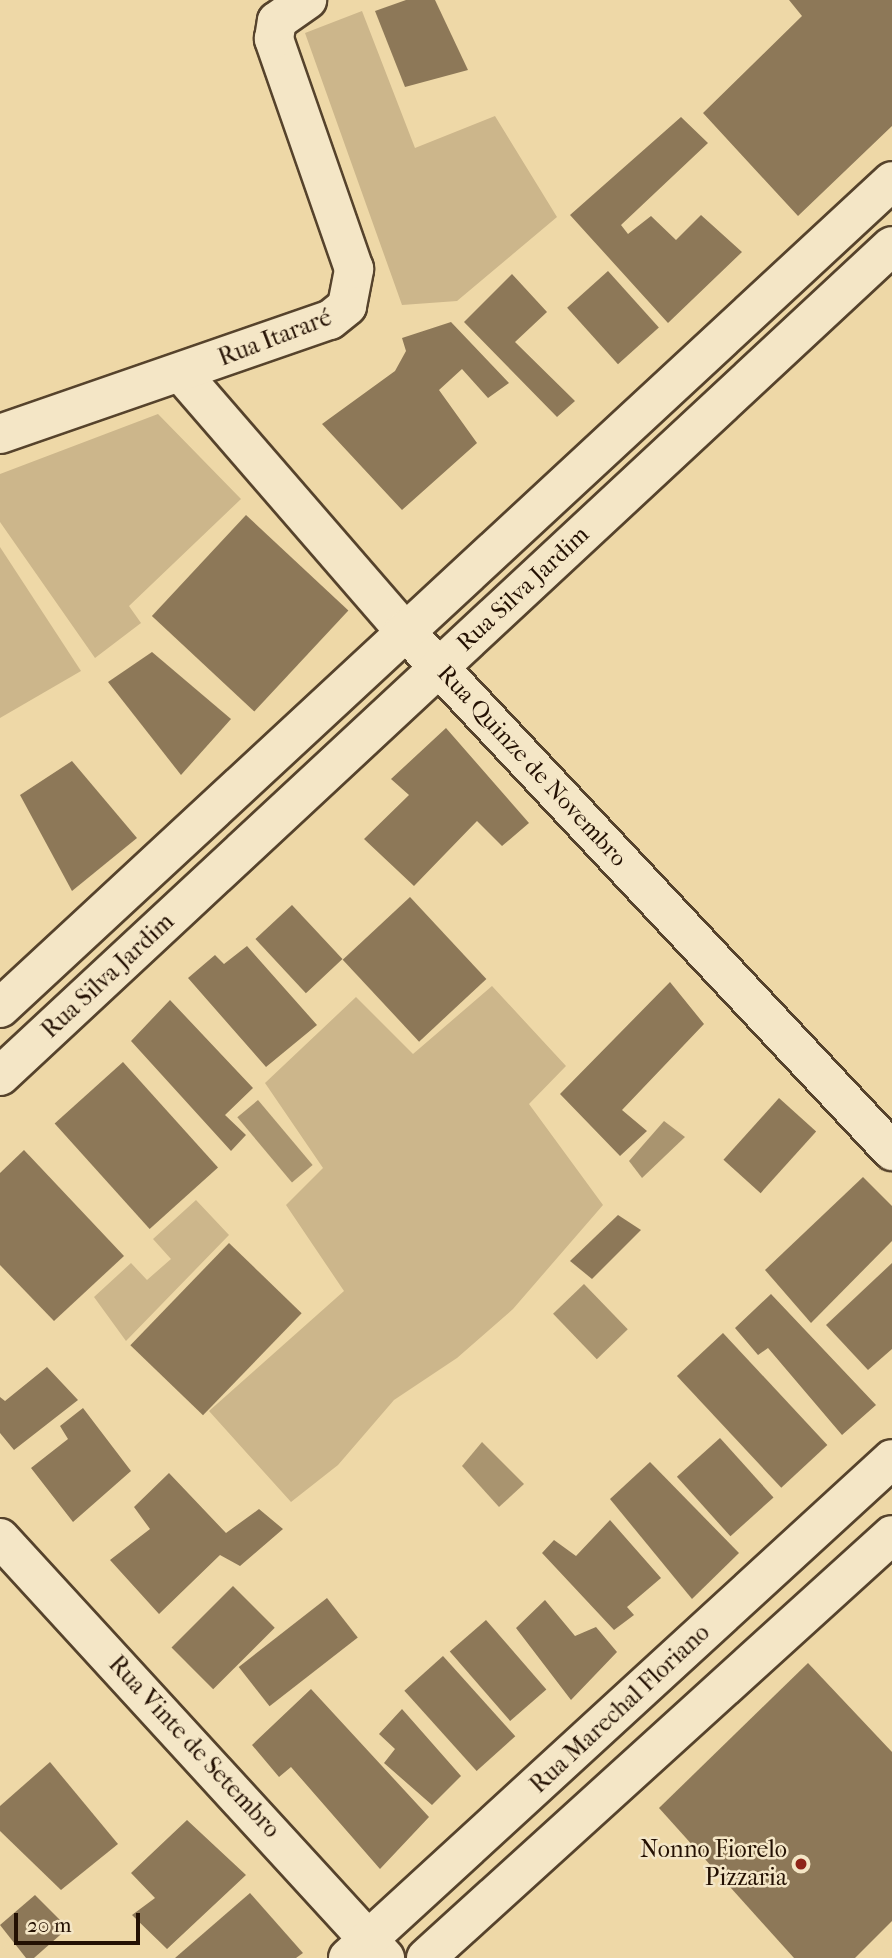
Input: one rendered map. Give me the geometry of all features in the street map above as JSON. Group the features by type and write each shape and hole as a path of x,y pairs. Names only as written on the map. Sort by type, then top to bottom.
{"street":[{"name":"Rua Itararé","path":"0,435 330,320 346,306 353,289 354,270 274,39 277,21 307,0"},
{"name":"Rua Silva Jardim","path":"0,1008 404,630 892,181"},
{"name":"Rua Silva Jardim","path":"0,1076 892,246"},
{"path":"821,247 855,279"},
{"name":"Rua Quinze de Novembro","path":"181,373 404,630 892,1150"},
{"path":"634,419 670,454"},
{"path":"173,847 209,882"},
{"name":"Rua Marechal Floriano","path":"368,1951 719,1618 892,1459"},
{"path":"426,1958 892,1535"},
{"name":"Rua Vinte de Setembro","path":"0,1538 368,1951"},
{"path":"719,1618 757,1657"}],"shaded area":[{"path":"362,11 415,148 495,116 557,217 457,301 402,305 305,33"},
{"path":"158,414 241,499 129,606 141,623 95,658 0,522 0,474"},
{"path":"0,547 81,671 0,718"},
{"path":"492,986 566,1066 529,1104 603,1205 513,1309 457,1358 394,1400 338,1465 291,1502 209,1411 344,1291 286,1205 323,1168 265,1083 356,997 413,1054"},
{"path":"258,1100 313,1165 292,1182 237,1117"},
{"path":"664,1121 685,1137 642,1178 629,1161"},
{"path":"196,1200 229,1235 126,1341 94,1297 131,1263 147,1280 171,1259 153,1239"},
{"path":"584,1284 628,1329 597,1359 553,1314"},
{"path":"482,1442 524,1484 499,1507 462,1466"}],"building":[{"path":"406,0 435,0 468,70 405,87 375,11"},
{"path":"789,0 892,0 892,126 798,216 703,113 802,16"},
{"path":"681,117 708,143 621,225 628,234 651,216 676,240 701,215 742,252 668,323 570,215"},
{"path":"608,271 659,327 618,364 567,308"},
{"path":"512,274 547,312 515,342 575,401 557,417 464,322"},
{"path":"451,322 509,383 488,398 462,369 439,390 477,443 402,510 322,424 395,371 406,351 402,338"},
{"path":"246,515 348,610 254,711 152,616"},
{"path":"152,652 231,719 181,775 108,682"},
{"path":"446,728 529,823 502,846 477,821 414,886 364,839 409,795 391,779"},
{"path":"72,761 137,838 72,891 20,795"},
{"path":"410,897 486,979 419,1042 343,960"},
{"path":"292,905 342,959 306,993 255,939"},
{"path":"247,946 317,1025 266,1067 188,978 215,955 224,964"},
{"path":"670,982 704,1024 622,1110 647,1131 620,1156 560,1094"},
{"path":"170,1000 253,1088 225,1115 246,1135 231,1151 131,1041"},
{"path":"123,1062 218,1168 150,1229 55,1124"},
{"path":"779,1098 816,1131 761,1193 723,1160"},
{"path":"24,1150 124,1256 54,1321 0,1265 0,1173"},
{"path":"863,1177 892,1206 892,1241 811,1323 765,1270"},
{"path":"618,1215 641,1230 592,1279 570,1261"},
{"path":"229,1243 302,1313 203,1415 130,1345"},
{"path":"892,1263 892,1349 868,1370 826,1325"},
{"path":"771,1294 876,1405 842,1435 768,1348 758,1355 735,1328"},
{"path":"723,1333 827,1445 781,1488 677,1376"},
{"path":"47,1367 78,1400 14,1450 0,1433 0,1397 5,1401"},
{"path":"83,1408 131,1471 73,1522 31,1468 68,1439 60,1426"},
{"path":"720,1438 774,1497 730,1536 677,1477"},
{"path":"650,1462 739,1553 692,1599 610,1499"},
{"path":"169,1473 226,1533 259,1509 283,1529 240,1566 220,1555 159,1614 110,1560 150,1529 134,1507"},
{"path":"610,1520 661,1578 627,1607 634,1615 614,1630 542,1553 554,1540 576,1556"},
{"path":"233,1586 275,1628 213,1689 171,1648"},
{"path":"327,1598 358,1637 270,1706 239,1667"},
{"path":"545,1600 575,1636 596,1627 617,1652 571,1700 516,1628"},
{"path":"486,1620 546,1689 510,1721 450,1651"},
{"path":"443,1656 515,1736 477,1771 404,1691"},
{"name":"Nonno Fiorelo Pizzaria","path":"808,1663 892,1752 892,1921 855,1958 794,1958 659,1808"},
{"path":"311,1689 429,1817 380,1869 291,1767 279,1777 252,1745"},
{"path":"402,1709 461,1776 432,1805 384,1763 395,1749 379,1734"},
{"path":"50,1762 118,1844 61,1890 0,1831 0,1806"},
{"path":"187,1820 246,1875 167,1949 132,1915 155,1898 131,1873"},
{"path":"250,1893 303,1953 296,1958 175,1958"},
{"path":"35,1895 68,1928 34,1958 26,1958 0,1925"}],"place":[{"name":"Nonno Fiorelo Pizzaria","path":"801,1864"}]}
